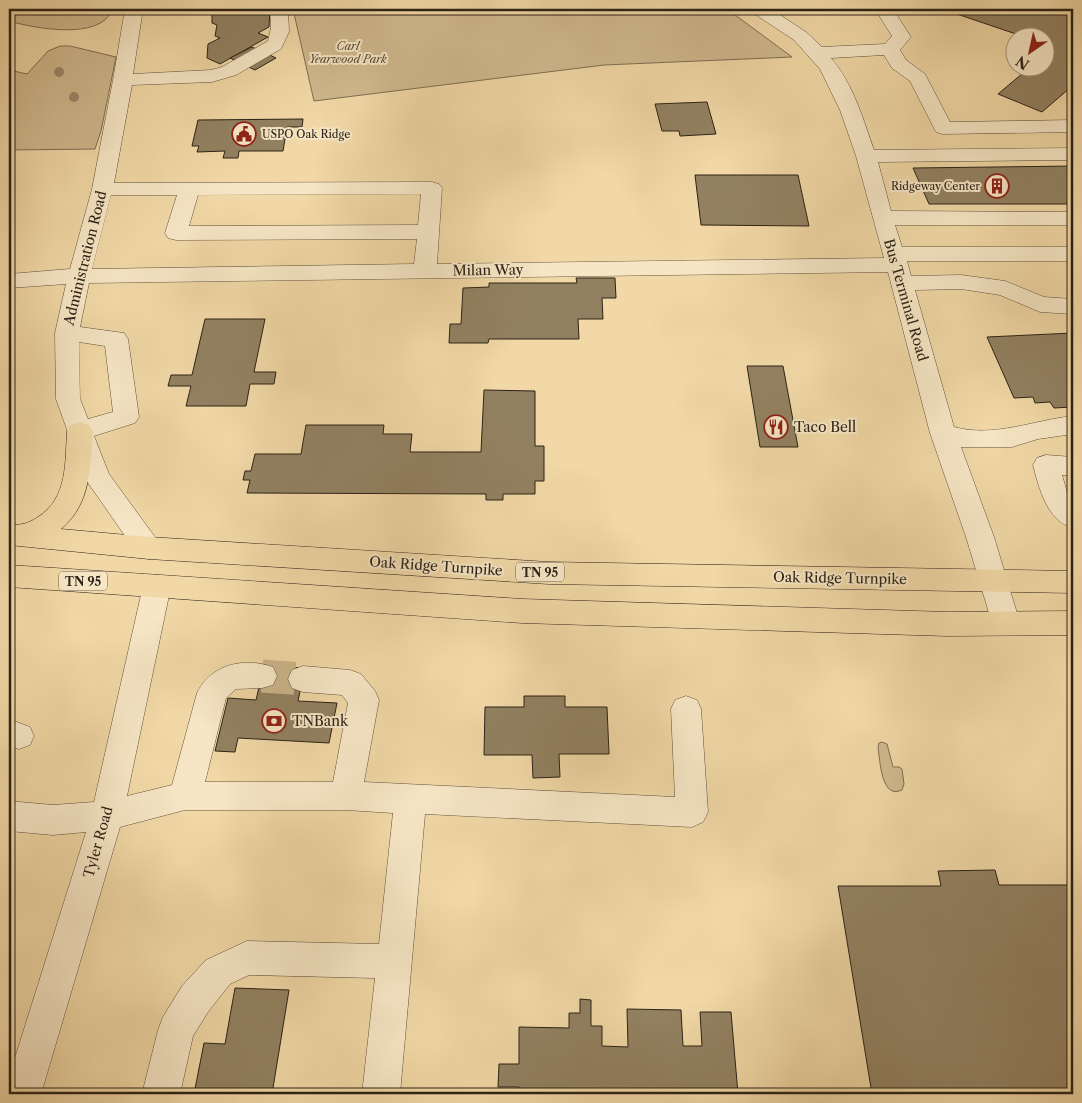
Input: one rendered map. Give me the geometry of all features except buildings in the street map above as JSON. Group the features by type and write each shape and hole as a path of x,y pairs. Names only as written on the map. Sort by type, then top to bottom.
{"highway":[{"path":"16,536 52,522 63,512 75,487 80,432"},
{"name":"Oak Ridge Turnpike","path":"16,536 148,548 549,573 1073,582"},
{"path":"148,548 157,586"},
{"name":"TN 95","path":"9,576 522,612 948,624 1073,623"}],"street":[{"name":"Administration Road","path":"131,9 133,15 123,80 102,189 79,276 67,333 68,399 97,477 148,548"},
{"path":"123,80 223,74 275,45 279,40 280,33 279,9"},
{"name":"Bus Terminal Road","path":"759,9 800,36 823,60 850,110 866,156 882,218 898,267 943,434 994,581 1006,623"},
{"path":"884,9 902,37 894,56"},
{"path":"823,60 894,56 918,78 943,128 1073,126"},
{"path":"866,156 1073,154"},
{"path":"189,189 176,233 288,211 432,188 425,271"},
{"path":"102,189 189,189 288,211 428,232"},
{"path":"882,218 1073,218"},
{"path":"898,267 1073,254"},
{"path":"898,267 961,282 1005,288 1040,304 1073,306"},
{"name":"Milan Way","path":"9,282 79,276 898,267"},
{"path":"67,333 116,338 126,417 80,432"},
{"path":"943,434 965,439 1012,438 1036,430 1073,425"},
{"path":"1036,430 1055,496 1073,518"},
{"path":"1046,465 1073,466"},
{"name":"Tyler Road","path":"22,1094 106,816 157,586"},
{"path":"185,796 212,693 220,682 237,675 262,676"},
{"path":"302,679 350,683 364,700 346,796"},
{"path":"9,816 53,820 106,816 185,796 346,796 692,812 686,709"},
{"path":"381,1094 410,799"},
{"path":"160,1094 176,1030 195,999 218,972 247,958 394,961"}],"green space":[{"path":"9,9 112,10 105,20 94,26 65,30 34,27 9,21"},
{"name":"Carl Yearwood Park","path":"293,9 727,9 792,57 604,65 314,101"},
{"path":"60,46 70,46 116,57 101,131 95,149 9,150 9,70 27,74 48,51"},
{"path":"879,743 887,744 893,767 902,769 904,784 902,790 895,792 890,789 883,777 878,747"}],"tunnel":[{"path":"262,676 303,679"}],"place":[{"name":"USPO Oak Ridge","path":"244,134"},
{"name":"Ridgeway Center","path":"997,186"},
{"name":"Taco Bell","path":"776,427"},
{"name":"TNBank","path":"274,721"}]}
